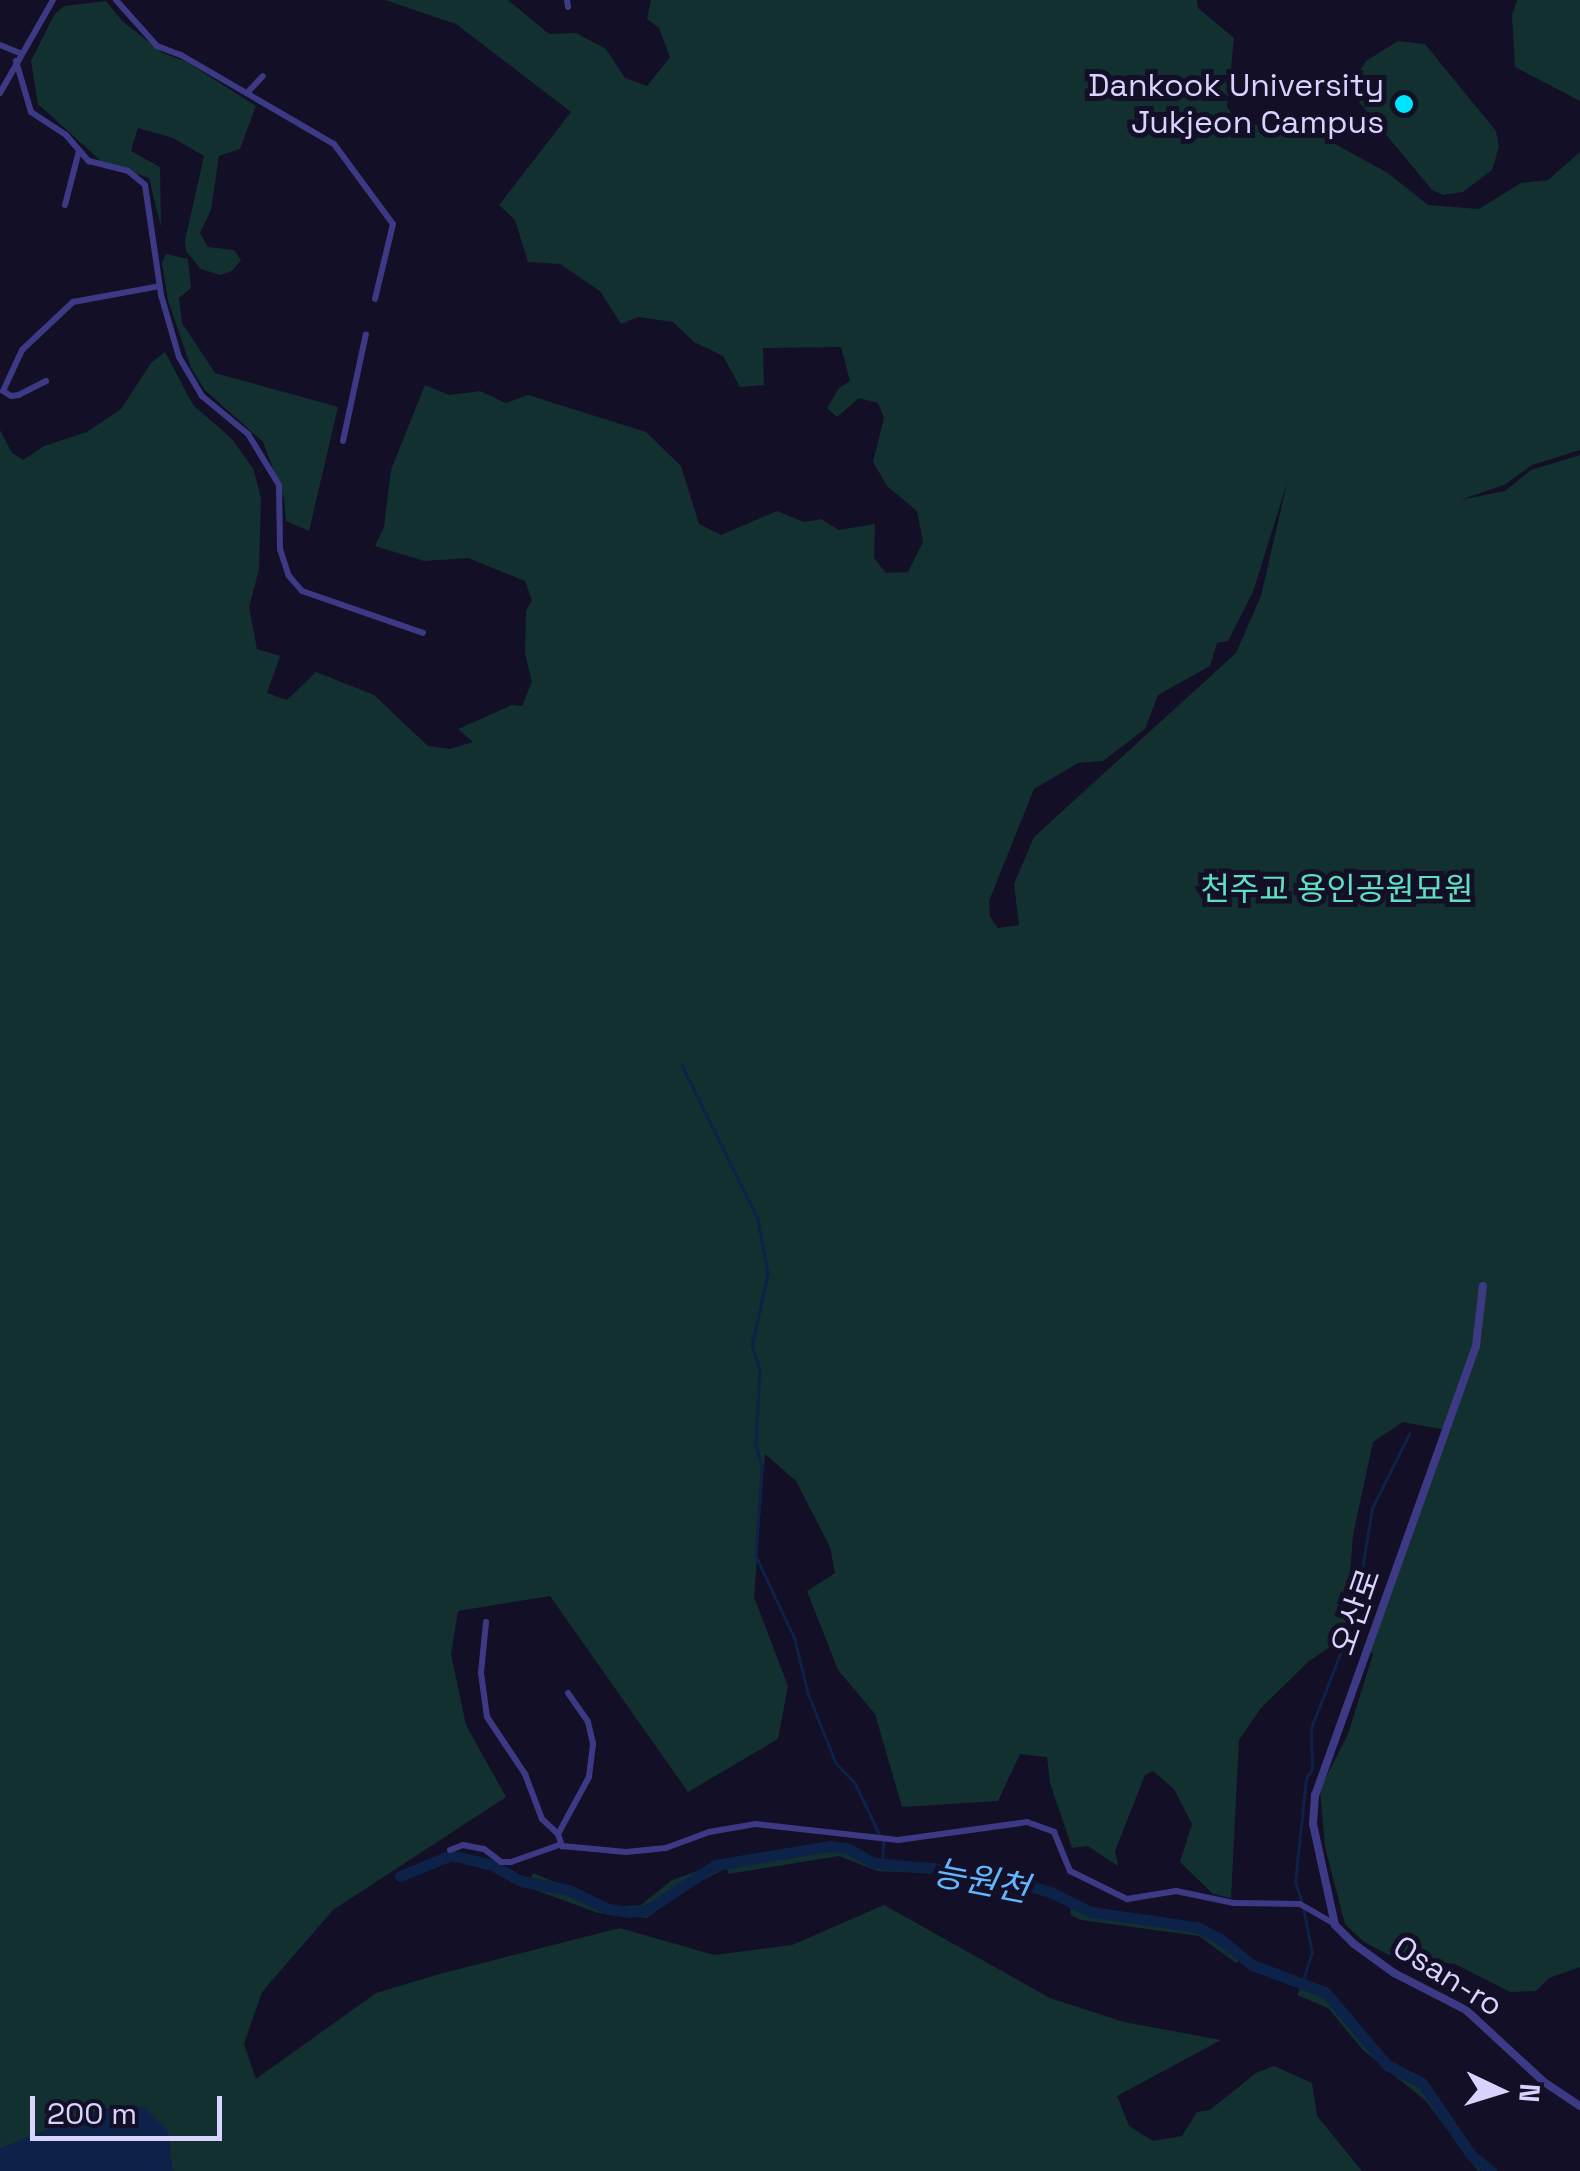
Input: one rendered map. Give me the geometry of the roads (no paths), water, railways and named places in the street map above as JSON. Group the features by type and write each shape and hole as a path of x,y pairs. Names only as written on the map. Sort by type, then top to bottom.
{"street":[{"path":"116,0 157,46 334,144 389,216 391,238 375,299"},
{"path":"0,93 50,1"},
{"path":"0,46 18,57 30,112 89,161 128,171 145,184 160,286 179,357 202,396 248,434 280,484 280,548 289,576 302,591 423,633"},
{"path":"247,93 263,76"},
{"path":"65,204 79,150"},
{"path":"46,381 11,396 4,391 22,350 73,302 160,286"},
{"path":"343,440 366,334"},
{"name":"오산로","path":"1335,1924 1313,1824 1315,1795 1476,1346 1483,1286"},
{"path":"486,1622 481,1672 488,1717 525,1774 542,1819 558,1834"},
{"path":"559,1845 558,1834 589,1776 593,1744 588,1722 568,1693"},
{"path":"450,1850 463,1845 484,1848 501,1862 511,1862 559,1845 652,1850 756,1824 884,1839 1027,1822 1054,1832 1070,1871 1127,1899 1176,1892 1234,1903 1304,1906 1335,1924"},
{"name":"Osan-ro","path":"1335,1924 1357,1948 1394,1974 1466,2010 1544,2082 1580,2106"}],"water":[{"path":"131,2105 145,2108 168,2131 173,2171 0,2171 0,2148 101,2109"}],"waterway":[{"path":"682,1065 758,1219 768,1274 752,1346 760,1369 756,1445 762,1466 756,1556 795,1639 808,1693 836,1763 855,1783 880,1835"},
{"path":"1301,1900 1295,1882 1306,1779 1312,1769 1311,1728 1354,1618 1372,1508 1409,1434"},
{"path":"882,1864 883,1842"},
{"name":"능원천","path":"400,1876 451,1855 492,1865 521,1881 569,1890 608,1909 630,1912 647,1910 715,1865 829,1846 847,1848 874,1863 976,1872 1009,1880 1050,1892 1091,1912 1197,1927 1219,1938 1252,1965 1325,1992 1387,2065 1422,2083 1471,2155 1491,2171"},
{"path":"1302,1983 1312,1953 1303,1908"}],"place":[{"name":"Dankook University Jukjeon Campus","path":"1404,104"}],"park label":[{"name":"천주교 용인공원묘원","path":"1337,889"}]}
